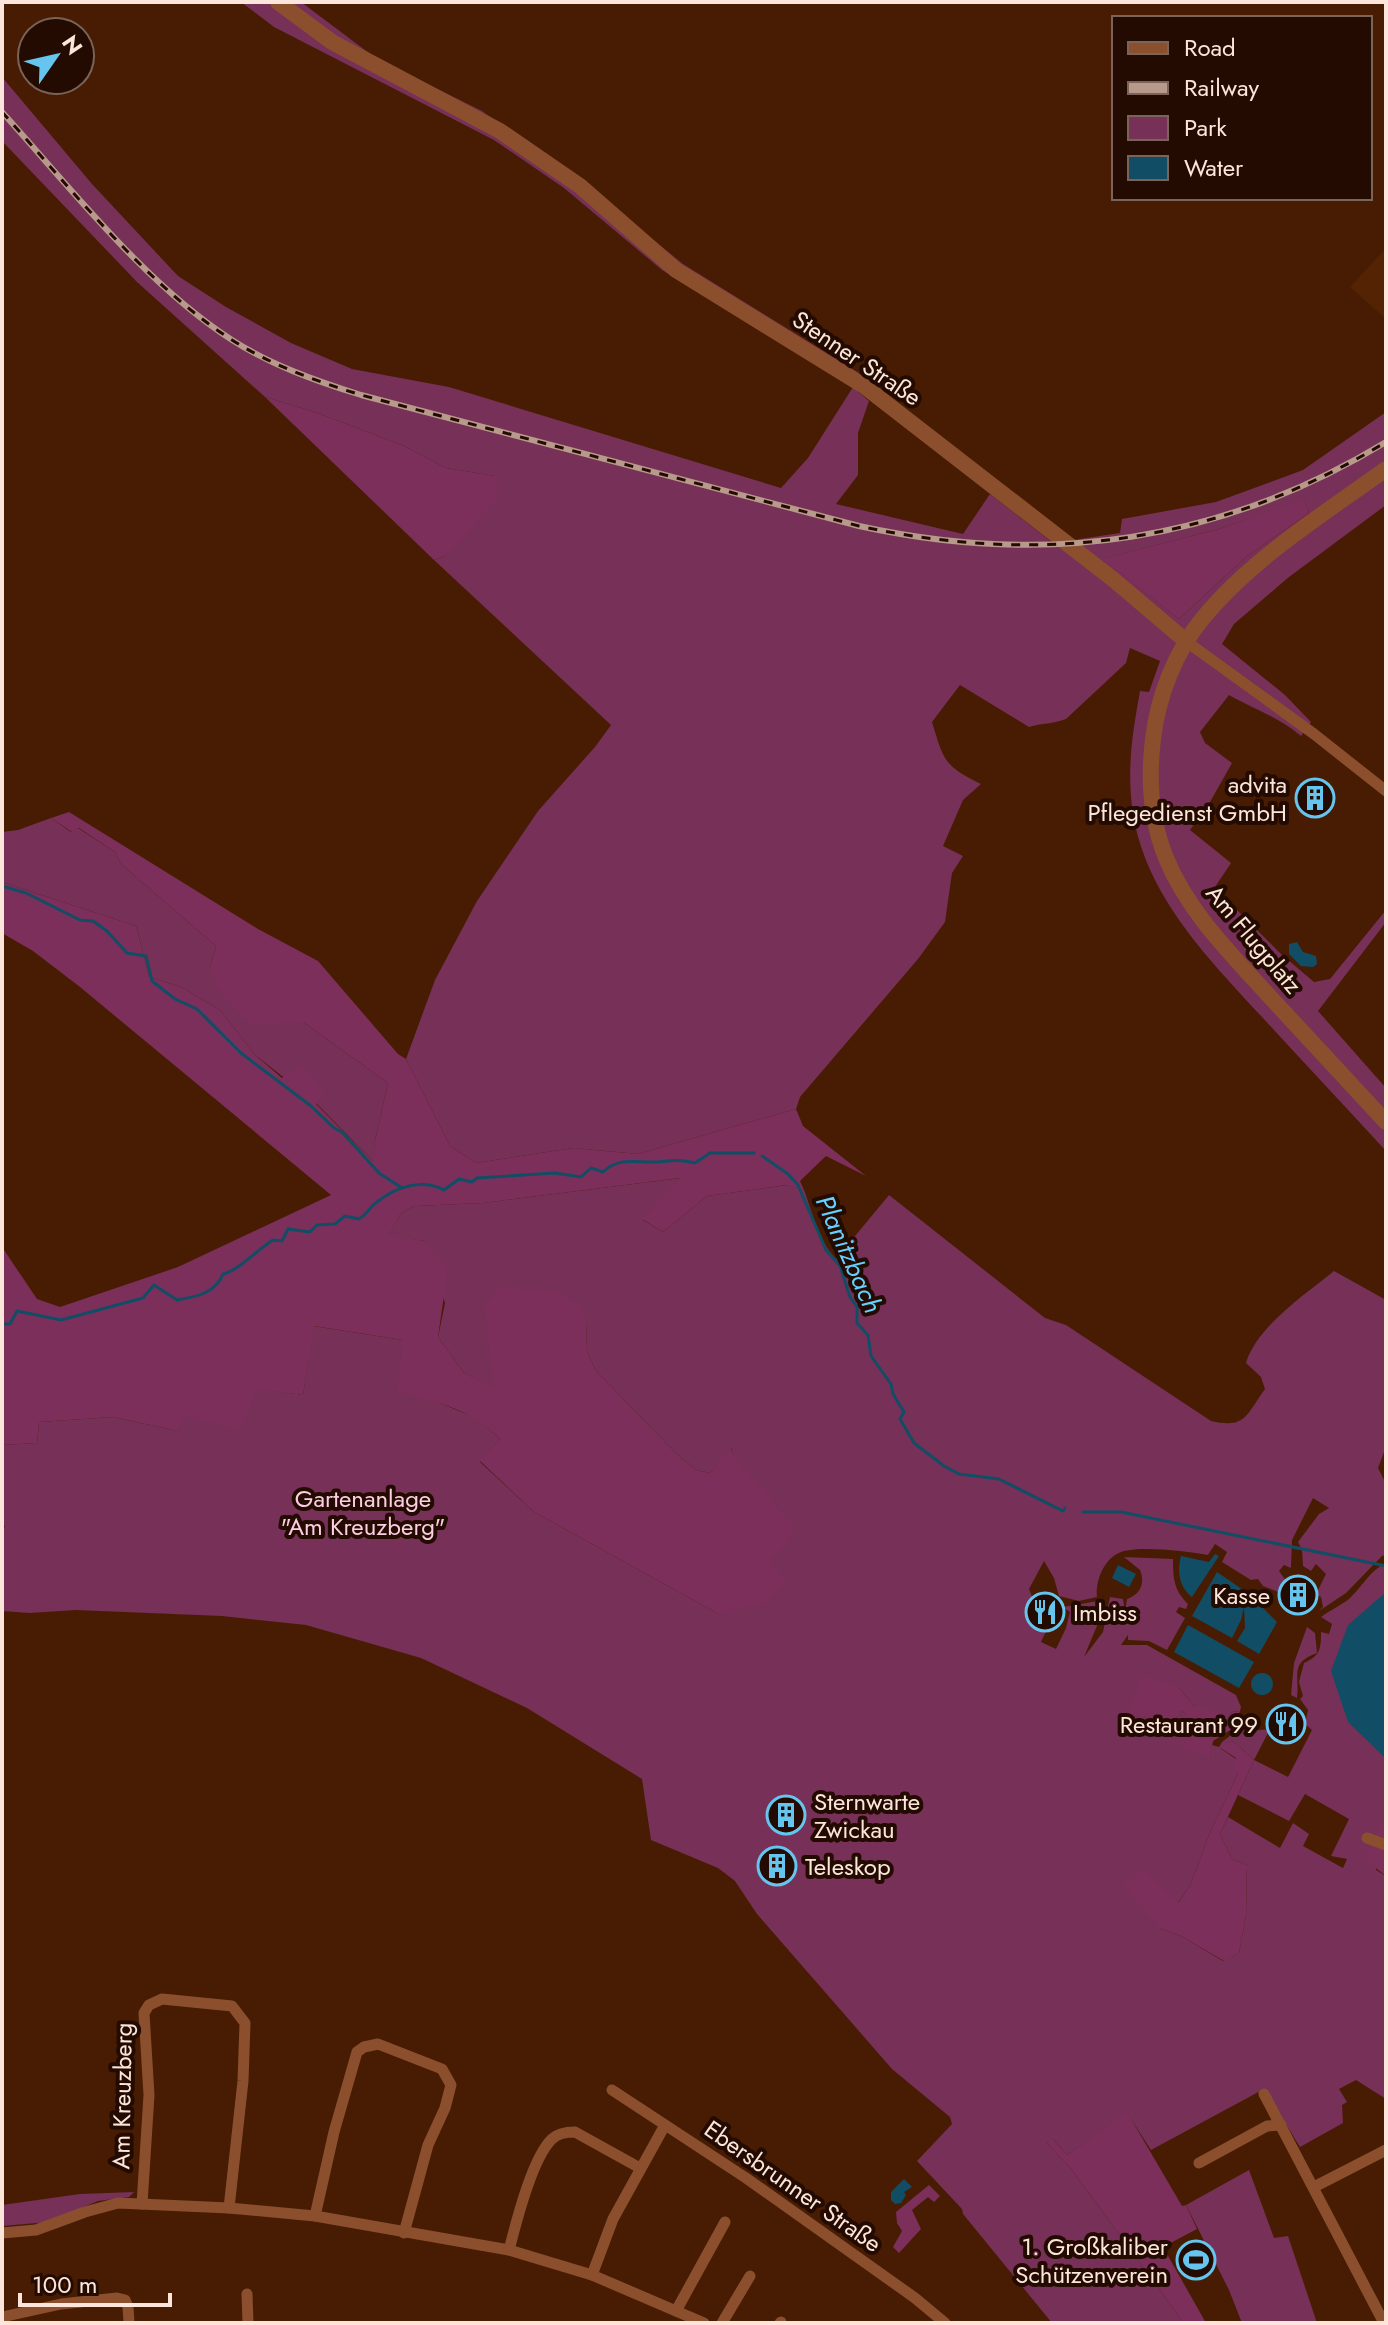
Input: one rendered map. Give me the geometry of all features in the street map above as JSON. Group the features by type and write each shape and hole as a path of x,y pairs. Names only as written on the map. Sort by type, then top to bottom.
{"street":[{"name":"Stenner Straße","path":"278,2 332,42 500,131 580,186 676,270 864,386 1114,580 1187,642 1293,718 1386,791"},
{"name":"Am Flugplatz","path":"1386,469 1236,583 1204,617 1166,681 1151,760 1152,803 1167,860 1192,905 1207,926 1386,1122"},
{"path":"1367,1838 1386,1845"},
{"name":"Am Kreuzberg","path":"142,2204 149,2095 144,2013 149,2005 162,1999 232,2006 245,2023 243,2081 229,2208"},
{"path":"315,2216 334,2132 357,2052 378,2044 442,2069 451,2085 450,2096 428,2145 404,2233"},
{"name":"Ebersbrunner Straße","path":"612,2090 746,2178 915,2298 945,2323"},
{"path":"1264,2094 1384,2323"},
{"path":"592,2275 613,2219 665,2125"},
{"path":"1199,2163 1267,2126 1281,2125"},
{"path":"509,2250 520,2205 552,2138 564,2132 575,2132 640,2168"},
{"path":"1314,2187 1386,2150"},
{"name":"Am Kreuzberg","path":"2,2233 36,2230 118,2203 315,2216 509,2250 592,2275 704,2323"},
{"path":"676,2311 725,2222"},
{"path":"722,2323 750,2276"},
{"path":"247,2294 248,2323"},
{"path":"2,2317 61,2304 117,2298 125,2300 129,2323"}],"shaded area":[{"path":"1386,248 1386,319 1350,287"},
{"path":"265,397 315,412 404,446 446,468 495,476 499,498 445,556 434,560"},
{"path":"1304,499 1309,513 1247,556 1179,619 1102,559 1219,529"},
{"path":"69,812 258,929 318,961 398,1054 406,1059 450,1146 476,1163 573,1148 638,1154 796,1109 803,1126 866,1176 826,1156 800,1181 804,1190 787,1185 707,1196 663,1232 642,1219 680,1178 483,1203 415,1206 401,1213 389,1235 424,1241 448,1268 438,1337 464,1373 494,1387 484,1306 500,1287 559,1292 580,1305 586,1322 587,1351 596,1371 677,1454 696,1470 710,1473 730,1447 735,1458 797,1529 770,1561 787,1581 765,1604 717,1613 534,1512 480,1461 500,1439 488,1428 465,1413 397,1392 403,1340 314,1326 303,1395 257,1389 240,1431 185,1415 178,1431 113,1417 39,1422 37,1443 2,1445 2,1247 37,1299 60,1307 178,1267 331,1195 80,987 33,951 2,933 2,882 136,926 149,977 181,987 220,1010 254,1054 282,1078 303,1064 325,1094 316,1104 373,1161 388,1083 303,1022 249,1025 216,987 210,968 216,946 121,864 115,852 79,828 72,832 51,818"},
{"path":"1142,1675 1179,1688 1195,1707 1204,1707 1210,1712 1217,1709 1219,1720 1224,1724 1232,1712 1240,1711 1235,1727 1213,1741 1210,1756 1186,1750 1175,1737 1190,1720 1182,1711 1167,1729 1153,1730 1144,1716 1128,1715"},
{"path":"1233,1741 1254,1760 1220,1834 1232,1859 1247,1865 1246,1915 1239,1953 1224,1961 1181,1936 1159,1928 1123,1885 1143,1869 1178,1903 1190,1886 1211,1830 1238,1774 1233,1766 1236,1758 1219,1747"},
{"path":"1383,1820 1386,1821 1386,1876 1364,1859"},
{"path":"1127,2112 1182,2206 1186,2205 1197,2229 1163,2247 1206,2323 1184,2323 1072,2170 1047,2143 1052,2138 1067,2155"},
{"path":"929,2185 940,2196 934,2202 928,2197 912,2210 921,2229 899,2253 893,2247 902,2231 896,2212"}],"green space":[{"path":"241,2 301,2 377,59 482,111 583,183 683,264 859,373 854,388 869,401 858,433 858,475 836,504 963,534 990,494 1053,543 1120,533 1122,519 1216,502 1303,470 1386,412 1386,505 1289,577 1234,624 1222,644 1285,695 1311,722 1301,736 1275,718 1229,695 1200,732 1205,743 1232,763 1190,830 1231,863 1215,887 1281,954 1314,982 1330,979 1386,910 1386,922 1318,1011 1386,1088 1386,1151 1206,955 1166,900 1151,871 1139,839 1132,806 1130,762 1140,691 1149,692 1160,661 1130,648 1126,663 1066,719 1029,727 960,685 932,722 947,761 981,784 963,800 943,846 963,856 952,873 945,922 918,959 800,1097 796,1109 638,1154 573,1148 476,1163 450,1146 406,1059 435,980 477,901 538,811 611,725 434,560 445,556 495,476 446,468 404,446 315,412 265,397 137,282 2,141 2,77 92,184 178,276 291,343 352,369 449,387 781,488 808,458 853,387 662,270 564,188 494,140 274,27","holes":["1304,500 1309,513 1247,556 1179,619 1103,559 1219,529"]},
{"path":"51,818 71,832 78,828 115,852 121,864 216,946 210,968 303,1022 388,1083 375,1141 374,1162 316,1103 254,1054 220,1010 181,987 149,977 136,926 2,882 2,832 18,830"},
{"name":"Gartenanlage \"Am Kreuzberg\"","path":"681,1178 643,1220 663,1232 707,1196 788,1185 804,1190 820,1235 836,1259 889,1195 1045,1318 1066,1325 1211,1421 1223,1423 1244,1418 1265,1389 1261,1377 1246,1363 1260,1337 1284,1312 1334,1271 1386,1300 1386,1447 1378,1468 1386,1484 1386,1555 1346,1593 1319,1611 1323,1607 1321,1597 1316,1594 1326,1574 1316,1564 1311,1571 1303,1566 1298,1542 1319,1514 1329,1508 1313,1498 1292,1540 1291,1568 1284,1565 1279,1571 1287,1582 1281,1593 1263,1586 1258,1579 1251,1580 1222,1562 1227,1552 1215,1544 1208,1555 1154,1549 1117,1554 1103,1570 1097,1597 1079,1601 1059,1596 1054,1578 1044,1561 1029,1589 1033,1599 1027,1615 1048,1627 1041,1642 1056,1649 1070,1612 1063,1607 1098,1601 1099,1621 1084,1657 1103,1632 1110,1597 1123,1599 1125,1612 1127,1599 1141,1588 1140,1570 1124,1557 1173,1559 1175,1584 1188,1604 1186,1609 1179,1607 1176,1612 1185,1618 1167,1650 1149,1641 1128,1640 1128,1635 1121,1645 1147,1645 1236,1695 1241,1707 1240,1711 1232,1712 1225,1724 1210,1712 1195,1707 1179,1688 1144,1716 1153,1730 1166,1729 1182,1711 1191,1720 1176,1736 1210,1755 1212,1745 1219,1747 1239,1729 1270,1729 1254,1760 1288,1777 1312,1730 1305,1724 1308,1710 1300,1699 1303,1696 1299,1682 1304,1663 1318,1651 1321,1632 1329,1634 1332,1624 1321,1617 1349,1599 1371,1574 1386,1563 1386,1821 1376,1870 1386,1876 1386,2099 1356,2080 1339,2089 1347,2102 1342,2105 1343,2123 1300,2147 1264,2089 1151,2150 1127,2113 1067,2155 1053,2139 1047,2143 1072,2170 1184,2323 1052,2323 962,2209 917,2161 952,2124 950,2117 892,2069 757,1914 735,1881 718,1868 651,1840 642,1779 527,1708 421,1658 306,1625 222,1616 76,1610 2,1611 2,1528 5,1527 2,1521 2,1445 37,1443 39,1422 113,1417 178,1431 184,1415 257,1388 303,1395 313,1326 403,1340 440,1403 478,1419 500,1439 480,1462 534,1512 717,1613 769,1562 731,1448 710,1473 696,1470 677,1454 596,1371 587,1351 586,1322 494,1375 494,1388 464,1373 438,1337 445,1303 424,1241 388,1236 401,1213 415,1206 483,1203","holes":["1233,1741 1254,1760 1238,1795 1289,1821 1305,1794 1349,1819 1331,1856 1347,1859 1343,1868 1303,1846 1309,1834 1293,1823 1280,1848 1228,1817 1220,1834 1232,1859 1247,1865 1246,1915 1239,1953 1223,1961 1181,1936 1159,1928 1163,1891 1177,1904 1190,1886 1211,1830 1238,1774 1236,1759 1220,1748"]},
{"path":"1307,1627 1315,1633 1317,1653 1299,1666 1297,1698 1291,1695 1294,1663"},
{"path":"1249,2170 1274,2238 1288,2236 1317,2323 1242,2323 1229,2290 1186,2205"},
{"path":"134,2192 129,2197 98,2201 48,2222 2,2226 2,2205 80,2194"}],"water":[{"path":"1297,942 1303,952 1316,956 1317,964 1313,967 1301,966 1289,954 1289,944"},
{"path":"1215,1554 1219,1556 1192,1597 1180,1578 1181,1556 1209,1562"},
{"path":"1118,1565 1136,1574 1129,1587 1112,1578"},
{"path":"1217,1572 1249,1594 1277,1622 1259,1654 1237,1641 1245,1628 1244,1607 1232,1638 1192,1616"},
{"path":"1386,1592 1386,1759 1348,1722 1331,1671 1348,1625"},
{"path":"1188,1625 1254,1662 1239,1688 1174,1652"},
{"path":"1262,1673 1270,1676 1273,1684 1270,1692 1262,1695 1254,1692 1251,1684 1254,1676"},
{"path":"904,2179 912,2187 904,2192 906,2195 901,2203 895,2204 891,2200 891,2192"}],"waterway":[{"path":"2,886 26,893 80,920 93,921 127,953 146,956 152,981 175,999 197,1009 241,1053 311,1106 342,1132 379,1173 402,1188"},
{"name":"Planitzbach","path":"2,1324 10,1324 17,1311 61,1320 143,1298 154,1285 177,1300 198,1295 216,1286 223,1274 235,1269 273,1240 282,1241 288,1229 310,1232 317,1225 335,1224 345,1216 359,1219 384,1197 409,1186 436,1186 444,1190 459,1179 472,1182 477,1178 555,1173 581,1177 591,1168 603,1172 626,1162 677,1160 695,1163 710,1153 754,1153"},
{"name":"Planitzbach","path":"762,1156 798,1185 826,1250 840,1266 850,1297 857,1307 857,1323 868,1335 871,1356 891,1384 904,1412 900,1419 914,1443 959,1474 999,1479 1063,1511 1065,1508"},
{"name":"Planitzbach","path":"1083,1512 1121,1512 1386,1566"}],"railway":[{"path":"2,112 110,234 169,292 232,340 278,365 361,395 859,526 929,538 997,544 1065,544 1131,537 1196,523 1260,503 1324,476 1386,442"}],"place":[{"name":"advita Pflegedienst GmbH","path":"1315,798"},
{"name":"Kasse","path":"1298,1595"},
{"name":"Imbiss","path":"1045,1612"},
{"name":"Restaurant 99","path":"1286,1724"},
{"name":"Sternwarte Zwickau","path":"786,1815"},
{"name":"Teleskop","path":"777,1866"},
{"name":"1. Großkaliber Schützenverein","path":"1196,2260"}]}
